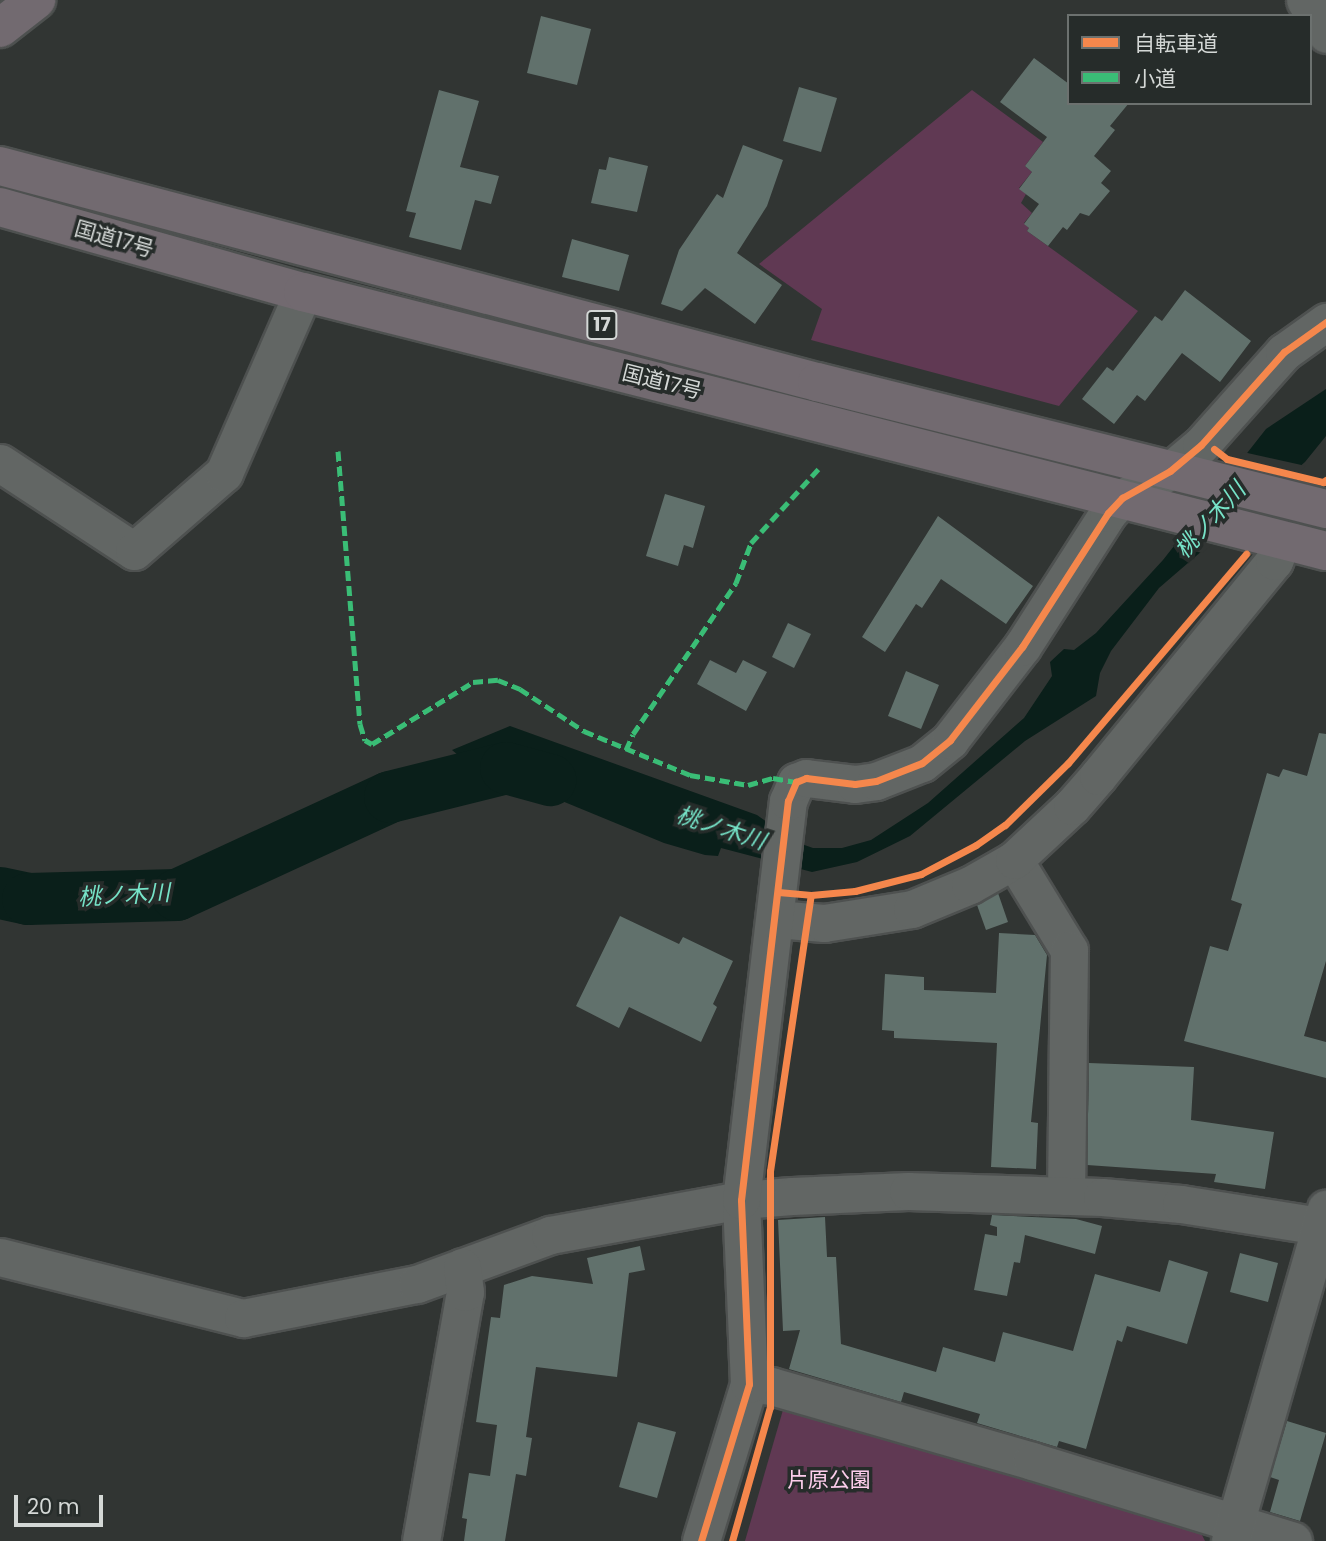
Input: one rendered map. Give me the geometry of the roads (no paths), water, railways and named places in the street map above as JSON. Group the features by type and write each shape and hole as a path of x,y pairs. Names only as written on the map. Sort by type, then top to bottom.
{"highway":[{"path":"0,28 36,0"},
{"name":"国道17号","path":"0,166 831,385 1326,509"},
{"name":"国道17号","path":"0,207 303,292 1326,551"}],"street":[{"path":"1305,0 1326,34"},
{"path":"0,463 134,551 224,473 303,292"},
{"path":"701,1541 749,1384 741,1200 788,801 796,782 806,778 855,784 876,781 922,763 950,740 1022,647 1100,524 1122,498 1170,471 1201,444 1284,352 1326,321"},
{"path":"775,919 824,923 912,909 970,885 1014,860 1072,806 1274,561 1271,536"},
{"path":"1014,860 1069,950 1066,1196"},
{"path":"0,1257 243,1318 417,1284 550,1235 741,1200 843,1192 908,1191 1066,1196 1181,1204 1324,1221 1232,1533"},
{"path":"421,1541 465,1292 462,1267"},
{"path":"749,1384 771,1386 1032,1461 1232,1533 1293,1541"}],"water":[{"path":"1326,389 1326,436 1305,462 1159,588 1111,651 1100,673 1096,696 1025,741 910,836 857,862 812,872 721,848 718,856 705,855 664,843 562,801 502,792 452,750 510,726 757,815 793,841 813,848 842,848 871,840 928,803 1024,718 1052,676 1050,662 1064,649 1074,650 1096,633 1163,560 1266,429"}],"waterway":[{"name":"桃ノ木川","path":"0,893 28,899 177,895 390,797 506,768 550,780"}],"park label":[{"name":"片原公園","path":"829,1480"}]}
